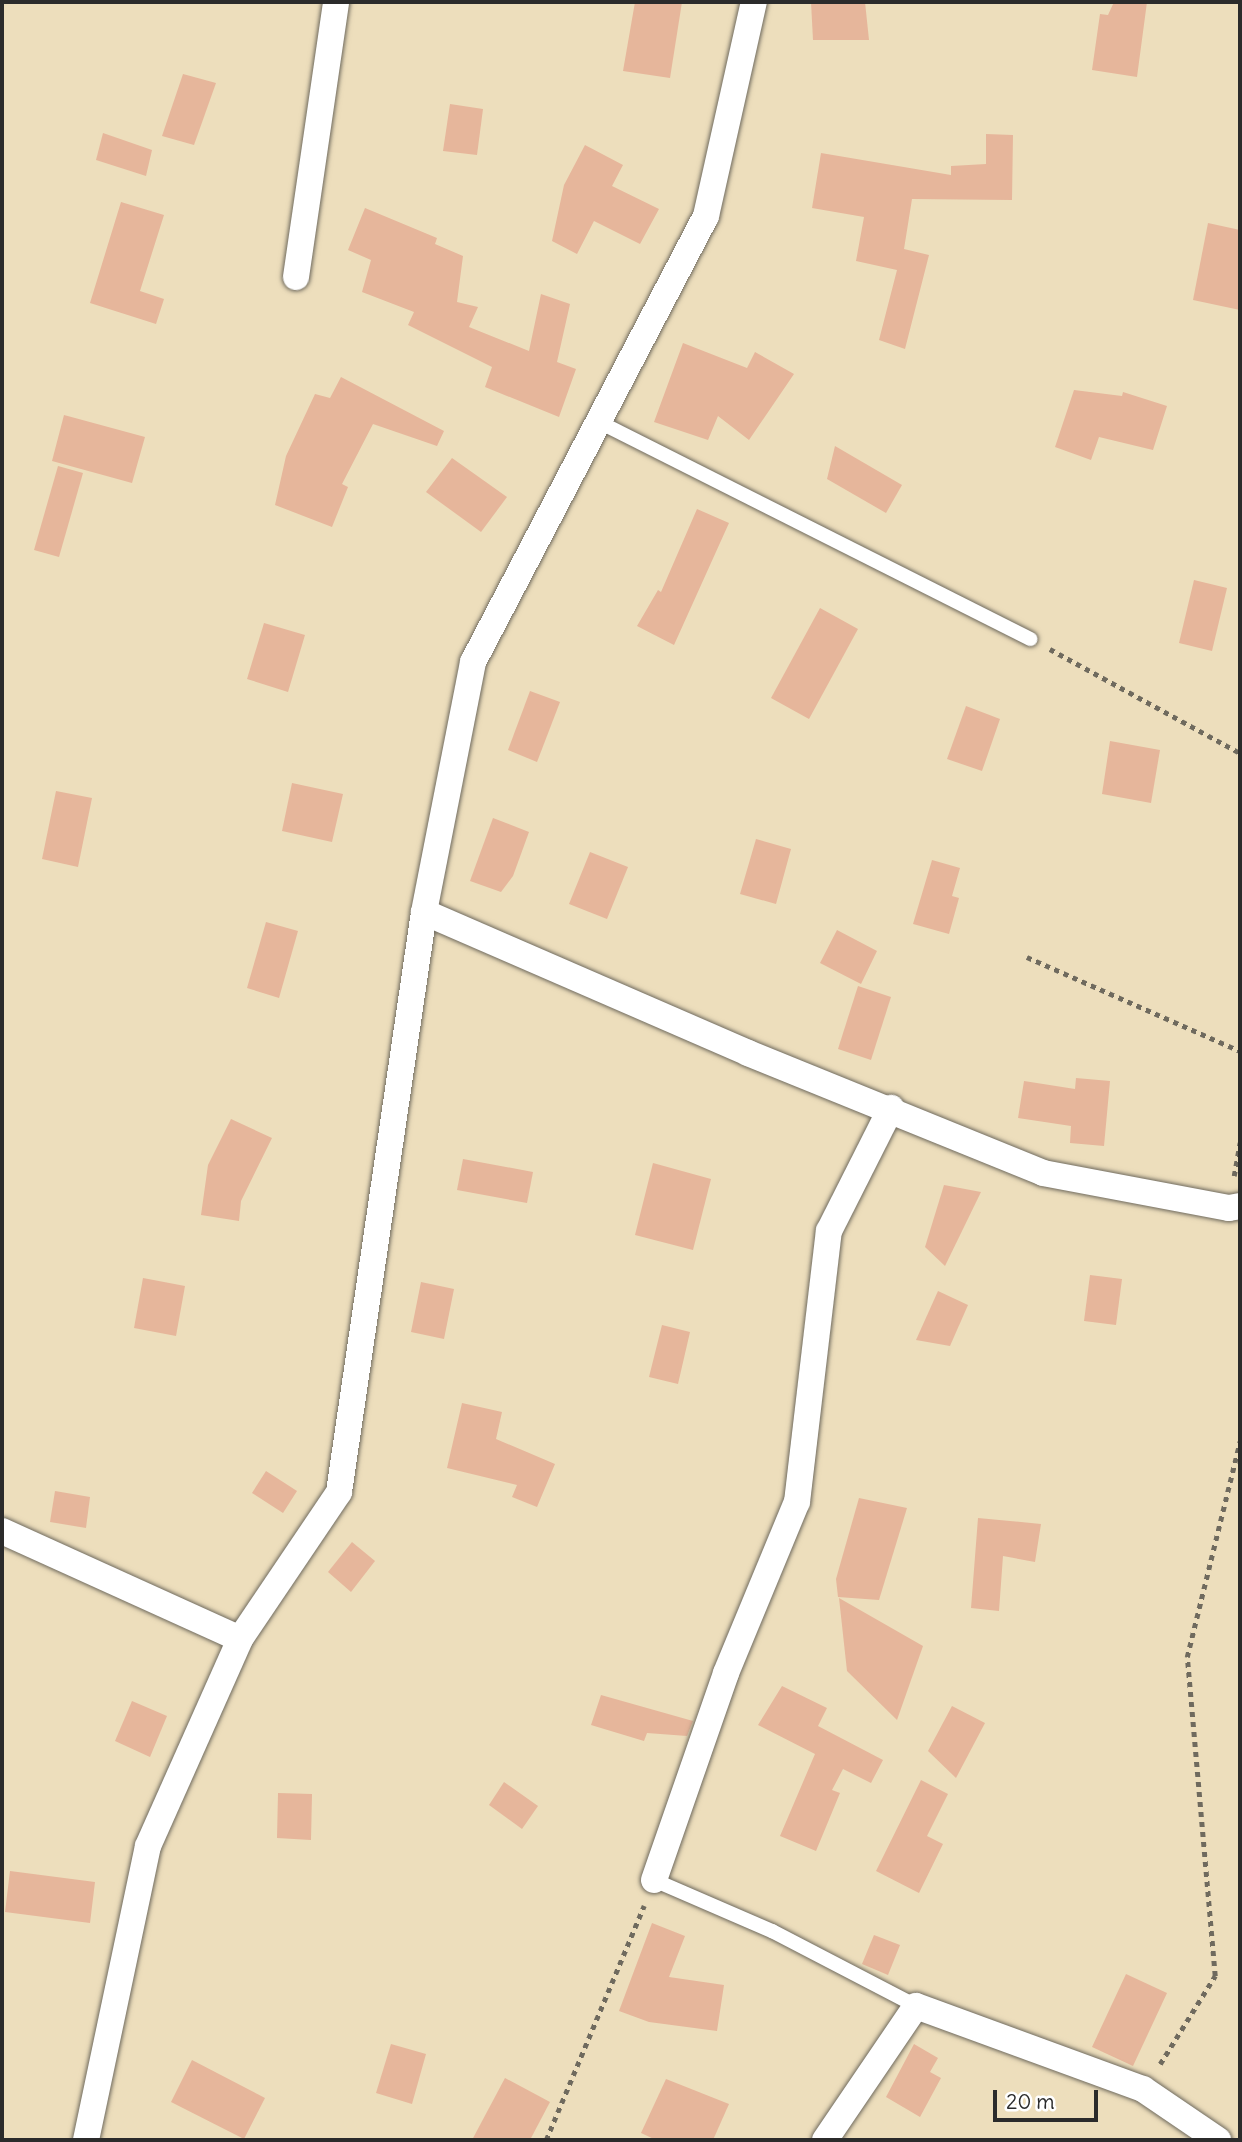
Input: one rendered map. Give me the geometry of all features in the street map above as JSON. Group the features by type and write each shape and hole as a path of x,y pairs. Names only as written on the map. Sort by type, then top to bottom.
{"street":[{"path":"296,277 335,2"},
{"path":"86,2140 148,1846 240,1639 338,1492 424,912 473,662 706,216 754,2"},
{"path":"424,912 748,1053 891,1108 1043,1173 1229,1208 1240,1206"},
{"path":"654,1880 726,1673 797,1502 829,1231 891,1108"},
{"path":"2,1531 240,1639"},
{"path":"825,2140 916,2006 1143,2089 1219,2140"}],"lane":[{"path":"598,422 1031,639"},
{"path":"654,1880 772,1931 916,2006"}],"path":[{"path":"1031,639 1240,752"},
{"path":"1027,957 1240,1051"},
{"path":"1143,2089 1215,1976 1187,1657 1240,1441"},
{"path":"545,2140 654,1880"}],"building":[{"path":"635,2 682,2 670,78 623,71"},
{"path":"811,2 865,2 869,40 813,40"},
{"path":"1114,2 1147,2 1137,77 1092,70 1100,14 1108,15"},
{"path":"183,74 216,83 194,145 162,136"},
{"path":"450,104 483,109 477,155 443,151"},
{"path":"103,133 152,150 146,176 96,160"},
{"path":"986,134 1013,135 1012,200 912,199 904,249 929,255 905,349 879,340 897,270 856,261 864,217 812,208 821,153 951,175 951,166 986,164"},
{"path":"585,145 623,165 612,186 659,209 640,244 594,221 577,254 552,241 564,185"},
{"path":"121,202 164,215 140,291 164,299 156,324 90,303"},
{"path":"365,208 437,238 435,244 463,256 457,302 478,307 469,327 529,351 541,294 570,304 557,362 576,369 559,417 485,387 492,367 408,325 414,312 362,292 371,260 348,250"},
{"path":"1208,223 1240,230 1240,310 1193,300"},
{"path":"683,343 747,368 755,352 794,374 749,440 718,416 708,440 654,422"},
{"path":"341,377 444,431 437,446 373,424 342,484 348,487 332,527 275,505 286,456 315,394 330,398"},
{"path":"1074,390 1122,396 1123,392 1167,406 1153,450 1099,437 1091,460 1055,447"},
{"path":"64,415 145,437 132,483 52,461"},
{"path":"835,446 902,485 886,513 827,479"},
{"path":"452,458 507,497 481,532 426,492"},
{"path":"58,466 83,473 59,557 34,550"},
{"path":"697,509 729,523 674,645 637,626 658,590 661,592"},
{"path":"1194,580 1227,588 1212,651 1179,643"},
{"path":"820,608 858,629 809,719 771,698"},
{"path":"264,623 305,635 288,692 247,679"},
{"path":"530,691 560,702 537,762 508,750"},
{"path":"966,706 1000,719 982,771 947,759"},
{"path":"1110,741 1160,750 1151,803 1102,794"},
{"path":"292,783 343,794 332,842 282,831"},
{"path":"56,791 92,798 78,867 42,859"},
{"path":"493,818 529,832 513,876 501,892 470,881"},
{"path":"756,839 791,849 776,904 740,894"},
{"path":"590,852 628,867 607,919 569,904"},
{"path":"932,860 960,868 952,896 959,898 949,934 913,924"},
{"path":"266,922 298,931 279,998 247,988"},
{"path":"837,930 877,951 861,984 820,963"},
{"path":"858,986 891,997 871,1060 838,1049"},
{"path":"1076,1078 1110,1081 1104,1146 1070,1143 1071,1126 1018,1118 1024,1081 1075,1089"},
{"path":"231,1119 272,1138 241,1201 239,1221 201,1215 208,1165"},
{"path":"463,1159 533,1172 527,1203 457,1190"},
{"path":"653,1163 711,1179 693,1250 635,1235"},
{"path":"944,1185 981,1192 945,1266 925,1247"},
{"path":"1090,1275 1122,1279 1116,1325 1084,1321"},
{"path":"143,1278 185,1286 176,1336 134,1328"},
{"path":"421,1282 454,1289 444,1339 411,1332"},
{"path":"938,1291 968,1305 950,1346 916,1340"},
{"path":"662,1325 690,1332 678,1384 649,1377"},
{"path":"462,1403 502,1412 496,1439 555,1464 537,1507 512,1497 517,1485 447,1468"},
{"path":"266,1471 297,1491 283,1513 252,1493"},
{"path":"55,1491 90,1497 86,1528 50,1522"},
{"path":"859,1498 907,1508 879,1600 838,1597 836,1579"},
{"path":"978,1518 1041,1524 1035,1562 1003,1556 999,1611 971,1608"},
{"path":"352,1542 375,1561 351,1592 328,1572"},
{"path":"839,1598 923,1646 897,1720 847,1671"},
{"path":"782,1686 827,1708 818,1726 883,1760 871,1783 843,1769 832,1790 840,1793 816,1851 780,1836 815,1754 758,1725"},
{"path":"601,1695 693,1721 687,1736 647,1733 644,1741 591,1725"},
{"path":"132,1701 167,1716 150,1757 115,1741"},
{"path":"952,1706 985,1723 956,1778 928,1751"},
{"path":"921,1780 948,1794 927,1836 943,1844 919,1893 876,1871"},
{"path":"504,1782 538,1806 522,1829 489,1805"},
{"path":"278,1793 312,1794 311,1840 277,1838"},
{"path":"10,1871 95,1882 90,1923 5,1912"},
{"path":"652,1923 685,1936 669,1977 724,1985 717,2031 649,2022 619,2011"},
{"path":"874,1935 900,1945 888,1975 862,1964"},
{"path":"1126,1974 1167,1993 1133,2066 1092,2047"},
{"path":"391,2044 426,2054 412,2104 376,2093"},
{"path":"914,2044 938,2058 930,2072 941,2078 920,2117 886,2097"},
{"path":"192,2060 265,2098 244,2139 171,2102"},
{"path":"505,2078 550,2102 530,2140 472,2140"},
{"path":"666,2079 729,2104 713,2140 656,2140 641,2133"}]}
